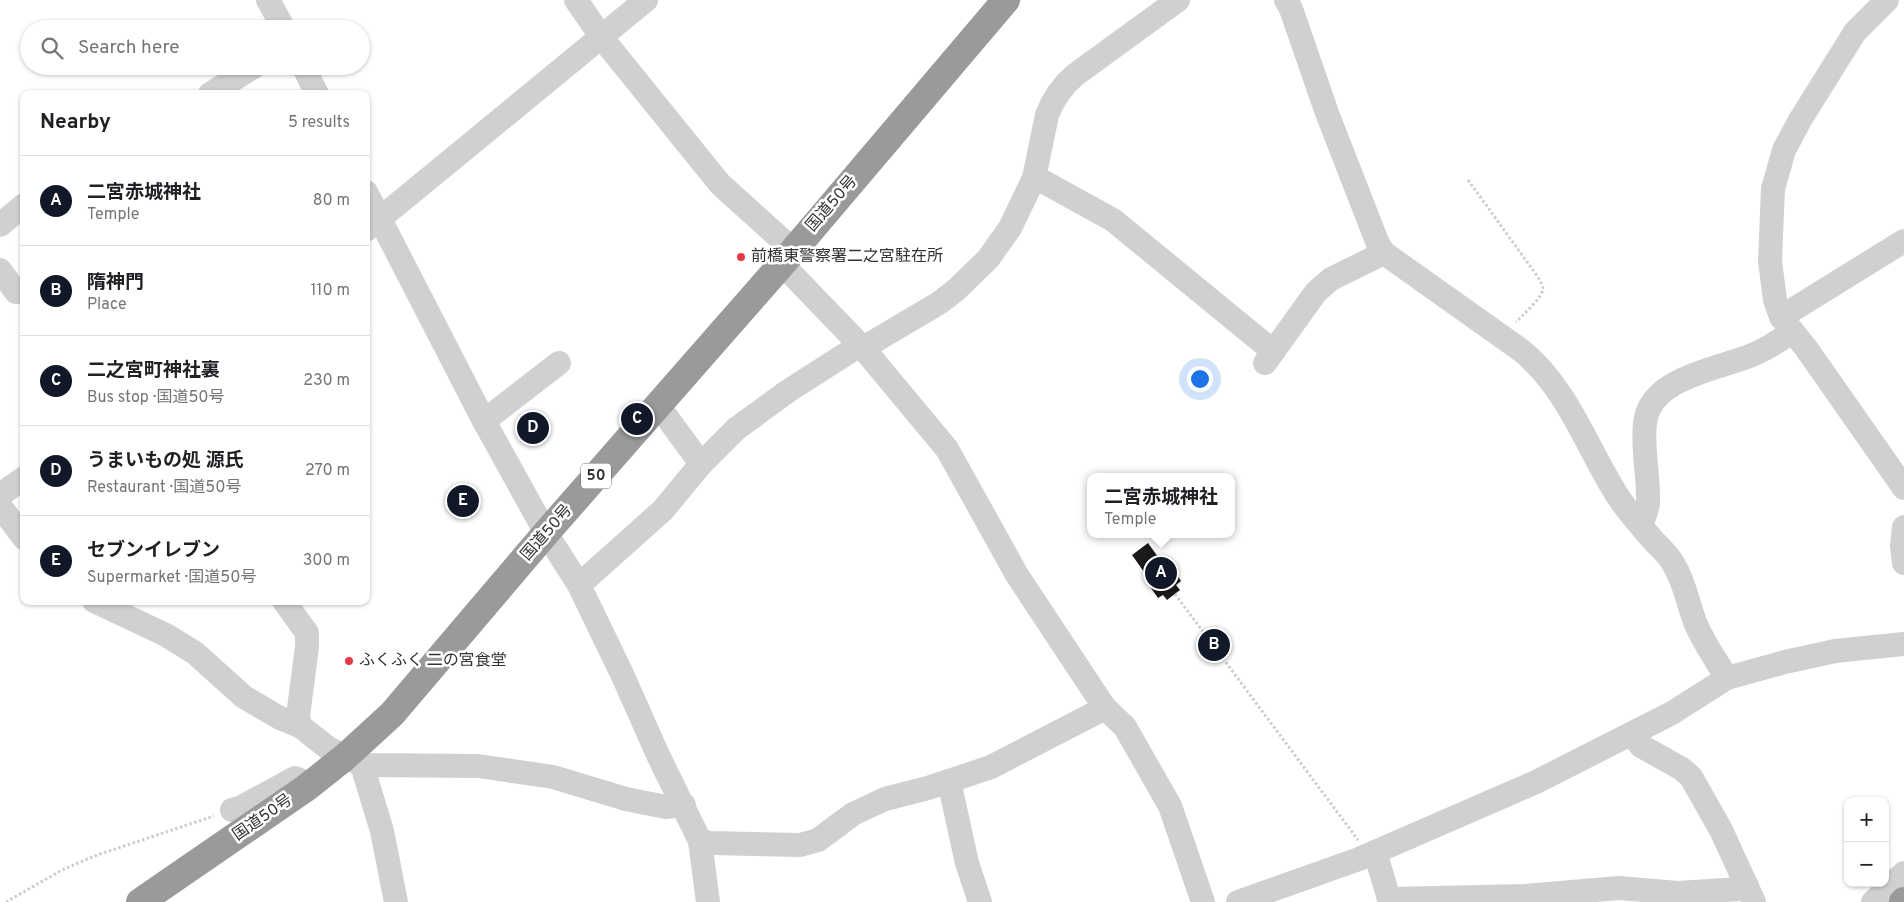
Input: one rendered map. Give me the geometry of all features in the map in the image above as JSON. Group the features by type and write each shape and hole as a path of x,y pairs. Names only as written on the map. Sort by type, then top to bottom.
{"highway":[{"name":"国道50号","path":"140,902 306,788 353,761 546,533 787,257 1006,0"}],"street":[{"path":"268,0 279,20"},
{"path":"576,0 602,38 720,184 787,257 947,449 1017,576 1105,708 1125,727 1170,806 1204,902"},
{"path":"373,225 646,0"},
{"path":"579,585 663,510 701,464 744,424 788,391 862,346 939,303 976,272 994,253 1010,228 1034,178 1047,115 1062,87 1075,75 1178,0"},
{"path":"1286,0 1291,9 1334,131 1378,244 1384,253 1537,363 1550,378 1576,418 1617,494 1630,514 1669,556 1676,567 1695,623 1726,678"},
{"path":"1877,4 1855,32 1800,120 1784,150 1773,188 1770,261 1775,300 1786,324 1806,348 1904,488"},
{"path":"216,90 241,75"},
{"path":"308,75 315,90"},
{"path":"1034,178 1113,220 1263,343 1269,356 1316,292 1331,278 1384,253"},
{"path":"0,225 20,208"},
{"path":"370,211 373,225 546,533 579,585 700,841 708,902"},
{"path":"1641,525 1648,504 1645,420 1648,410 1654,402 1670,387 1687,376 1752,355 1772,346 1786,324 1904,241"},
{"path":"0,270 16,292 20,291"},
{"path":"484,421 559,363"},
{"path":"658,405 701,464"},
{"path":"0,495 20,481"},
{"path":"0,506 20,533"},
{"path":"1904,527 1902,546 1904,563"},
{"path":"102,605 195,653 244,697 280,718 300,726 328,748 353,761 478,766 553,777 626,799 666,807 684,805"},
{"path":"287,605 307,633 307,647 298,716 300,726"},
{"path":"1238,902 1368,847 1536,782 1672,713 1726,678 1835,651 1904,644"},
{"path":"700,841 712,843 800,845 818,840 853,814 884,799 950,781 991,767 1105,708"},
{"path":"1632,734 1641,746 1682,769 1691,777 1721,830 1750,894"},
{"path":"353,761 382,830 396,902"},
{"path":"232,810 240,808 295,778 300,780 306,788"},
{"path":"950,781 967,863 980,902"},
{"path":"1368,847 1390,900 1525,896 1619,888 1678,893 1741,889 1750,894"},
{"path":"1873,902 1904,872"}],"path":[{"path":"1468,180 1542,285 1543,290 1540,296 1503,337"},
{"path":"1174,594 1368,847"},
{"path":"6,902 62,870 97,855 232,810"}],"building":[{"path":"1148,543 1166,568 1170,564 1181,581 1176,585 1180,590 1167,600 1163,595 1158,598 1146,581 1149,579 1132,555"},
{"path":"1219,632 1227,644 1210,657 1201,645"}],"place":[{"name":"前橋東警察署二之宮駐在所","path":"741,257"},
{"name":"二之宮町神社裏","path":"637,419"},
{"name":"うまいもの処 源氏","path":"533,428"},
{"name":"セブンイレブン","path":"463,501"},
{"name":"二宮赤城神社","path":"1161,573"},
{"name":"隋神門","path":"1214,645"},
{"name":"ふくふく 二の宮食堂","path":"349,661"}]}
